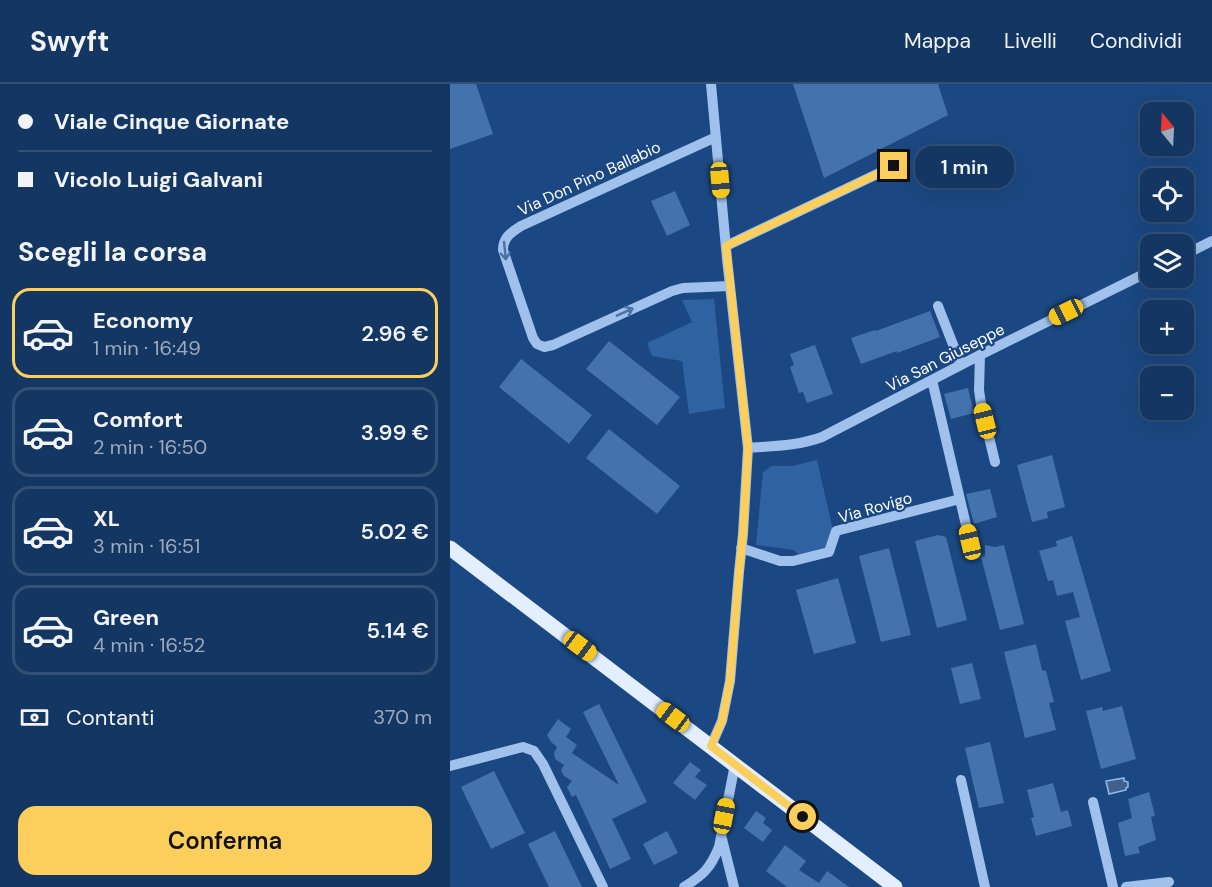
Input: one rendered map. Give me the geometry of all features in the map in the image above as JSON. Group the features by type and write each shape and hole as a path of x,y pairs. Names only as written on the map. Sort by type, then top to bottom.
{"main road":[{"path":"450,548 895,887"}],"street":[{"path":"711,84 748,448 730,681 722,721 711,746"},
{"name":"Via Don Pino Ballabio","path":"716,137 521,226 504,240 503,250 534,338 537,344 544,346 553,345 672,291 683,288 730,286"},
{"path":"726,246 894,166"},
{"path":"1194,250 1212,241"},
{"name":"Via San Giuseppe","path":"748,448 787,446 814,440 1140,276"},
{"path":"938,306 961,365"},
{"path":"981,355 980,397 995,462"},
{"path":"932,380 970,542"},
{"name":"Via Rovigo","path":"741,548 780,561 793,561 829,552 836,531 960,499"},
{"path":"450,766 523,747 534,751 543,764 603,887"},
{"path":"684,887 705,873 714,859 722,839 724,816 735,764"},
{"path":"961,780 985,887"},
{"path":"1093,802 1113,887"},
{"path":"722,839 734,887"},
{"path":"1126,887 1169,882"}],"shaded area":[{"path":"714,299 725,408 689,414 682,361 652,356 647,343 692,322 682,300"},
{"path":"817,460 833,530 826,549 800,556 794,550 756,545 763,472 771,466 792,466"},
{"path":"1124,778 1124,781 1128,782 1126,790 1109,794 1106,781"}],"building":[{"path":"450,84 476,84 493,134 450,149"},
{"path":"793,84 938,84 948,115 824,178"},
{"path":"675,191 690,225 667,236 651,201"},
{"path":"930,311 940,337 861,364 851,338"},
{"path":"609,341 680,397 657,425 586,369"},
{"path":"815,345 833,394 807,403 803,392 799,393 790,367 794,365 790,354"},
{"path":"521,359 592,415 569,444 499,387"},
{"path":"968,388 974,413 951,419 944,394"},
{"path":"609,429 680,486 657,514 586,458"},
{"path":"1052,455 1065,507 1047,512 1048,518 1032,522 1017,465"},
{"path":"990,489 997,517 974,524 966,494"},
{"path":"938,535 946,537 967,620 937,628 915,541"},
{"path":"1072,536 1111,671 1081,680 1065,621 1080,617 1073,592 1057,596 1053,580 1048,581 1039,551 1057,546 1056,541"},
{"path":"985,545 995,547 1004,545 1024,624 1000,630 981,557 985,556"},
{"path":"889,548 911,635 881,642 859,556"},
{"path":"838,578 856,643 814,654 796,590"},
{"path":"1036,644 1042,670 1046,671 1054,702 1049,703 1056,730 1025,738 1004,652"},
{"path":"972,663 981,699 960,704 951,668"},
{"path":"599,704 647,802 612,819 631,859 610,869 576,795 572,797 567,787 572,781 564,776 561,770 564,765 555,759 554,753 557,747 547,735 558,719 571,729 566,737 577,745 572,753 619,785 583,712"},
{"path":"1122,706 1136,759 1101,769 1086,711 1102,707 1103,711"},
{"path":"990,742 1004,803 979,808 965,748"},
{"path":"690,762 701,770 695,777 707,785 695,800 673,783"},
{"path":"494,771 525,833 491,849 461,787"},
{"path":"1053,783 1061,812 1068,810 1072,826 1036,836 1027,790"},
{"path":"1149,792 1155,816 1151,817 1156,840 1138,847 1140,853 1125,856 1118,823 1132,818 1128,799"},
{"path":"756,811 766,818 763,823 772,830 763,842 744,828"},
{"path":"555,831 582,887 549,887 528,844"},
{"path":"667,831 678,853 654,865 643,844"},
{"path":"785,845 806,861 799,870 819,883 827,871 849,887 787,887 766,871"}],"route":[{"path":"803,817 711,746 722,721 730,681 748,448 726,246 894,166"}]}
